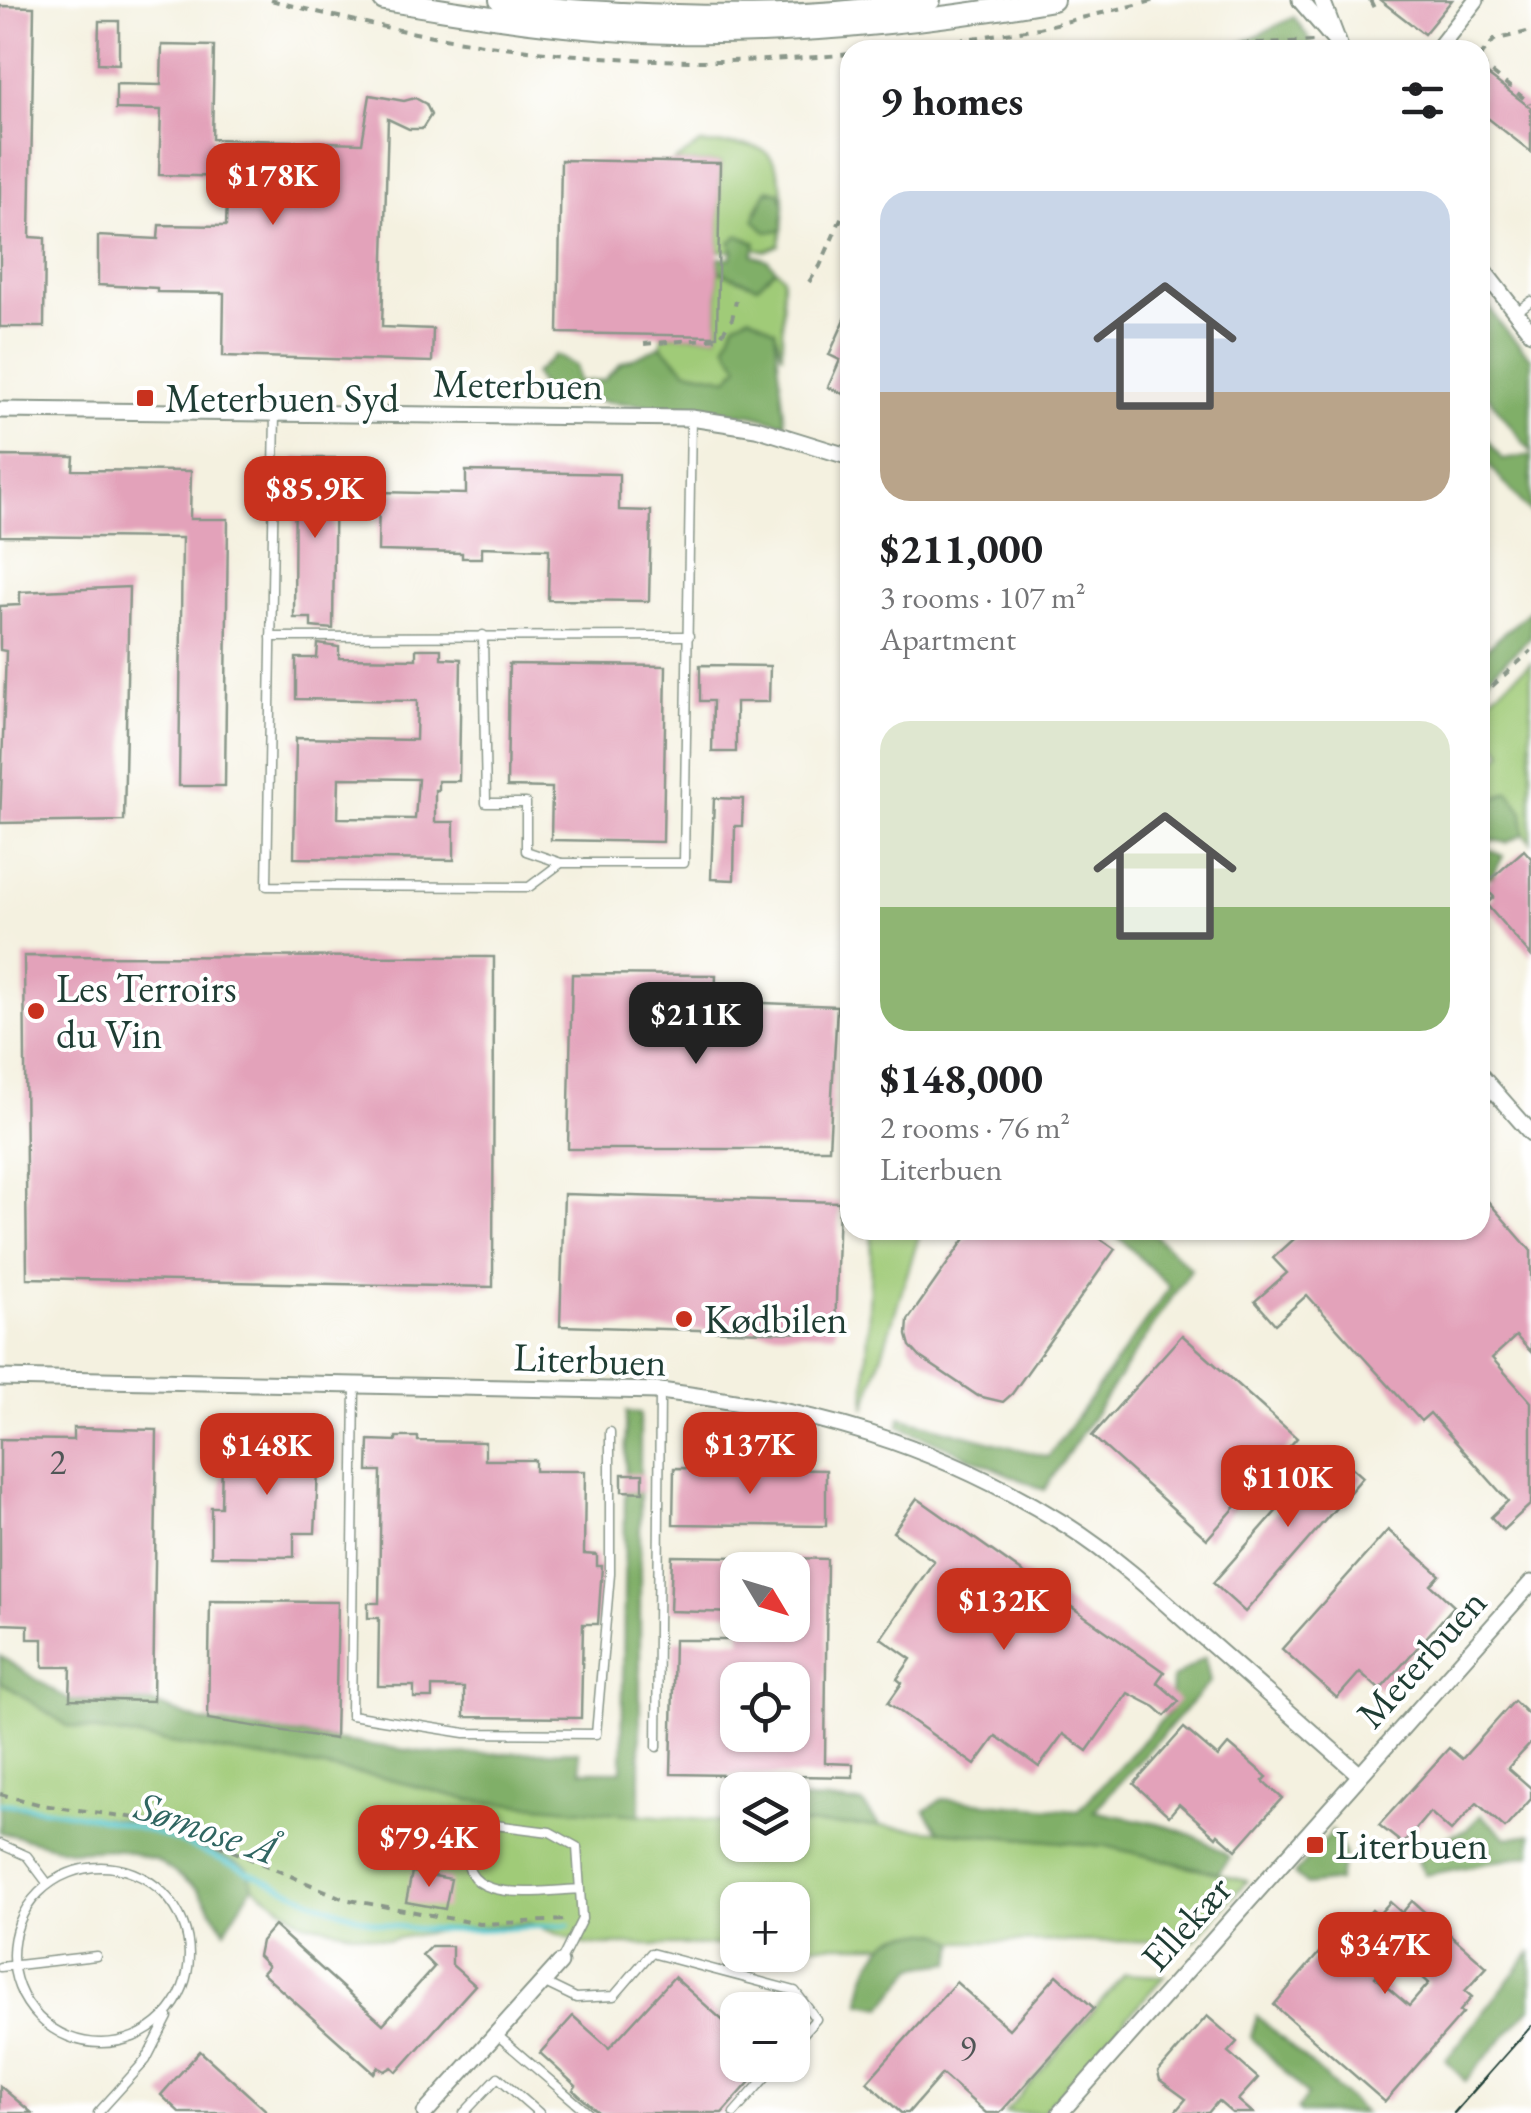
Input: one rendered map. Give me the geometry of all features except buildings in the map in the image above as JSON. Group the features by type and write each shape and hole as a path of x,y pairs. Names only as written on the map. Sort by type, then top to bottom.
{"street":[{"path":"384,0 481,16 672,33 786,31 900,22 1053,0"},
{"path":"500,0 673,16 784,14 930,0"},
{"path":"1300,0 1334,40"},
{"path":"1322,0 1336,40"},
{"path":"1445,40 1476,0"},
{"path":"1490,280 1531,332"},
{"name":"Meterbuen","path":"0,410 691,418 756,428 840,454"},
{"path":"1490,1085 1531,1132"},
{"name":"Literbuen","path":"0,1378 660,1391 748,1402 846,1424 923,1451 997,1485 1068,1526 1123,1566 1360,1776"},
{"name":"Meterbuen","path":"1360,1776 1531,1583"},
{"name":"Ellekær","path":"1060,2113 1360,1776"},
{"path":"426,2113 560,1963"}],"lane":[{"path":"1514,314 1531,301"},
{"path":"274,413 267,886 529,887 561,863"},
{"path":"484,635 486,803 526,803 526,851 561,863 684,862 691,418"},
{"path":"271,637 689,636"},
{"path":"355,1385 351,1715 465,1733 596,1734 610,1574 610,1432"},
{"path":"657,1747 660,1391"},
{"path":"560,1963 582,1919 580,1890 577,1848 550,1832 494,1824 470,1839 464,1859 470,1877 484,1888 580,1890"},
{"path":"0,1844 26,1856 48,1884"},
{"path":"98,2113 146,2060 186,1984 190,1956 186,1928 173,1903 154,1883 128,1870 100,1866 73,1871 48,1884 29,1904 16,1932 14,1967 20,1992 38,2018 62,2035 92,2044 122,2042 150,2030 173,2008"},
{"path":"542,1982 576,1998 614,1996 651,1953 796,1992"},
{"path":"0,1967 96,1956"},
{"path":"496,2034 588,2113"},
{"path":"464,2113 498,2077 539,2113"},
{"path":"734,2113 761,2082"}],"path":[{"path":"959,40 1039,28 1157,0"},
{"path":"1370,0 1375,10"},
{"path":"1490,46 1494,40 1531,31"},
{"path":"1490,69 1531,104"},
{"path":"809,282 840,221"},
{"path":"644,344 719,338 732,319 736,301"},
{"path":"1490,688 1531,652"},
{"path":"0,1794 42,1805 165,1822 344,1899 480,1924 582,1919"}],"green space":[{"path":"1294,17 1310,40 1248,40"},
{"path":"700,144 751,146 770,157 781,183 784,205 779,192 768,189 755,211 782,228 779,245 765,251 754,248 755,243 733,251 718,251 720,163 673,162"},
{"path":"767,191 779,192 784,205 782,230 767,232 754,220"},
{"path":"739,235 756,243 753,255 768,260 776,269 757,286 718,271 718,257 731,258 730,242"},
{"path":"776,269 783,277 782,355 775,330 728,378 686,370 661,346 662,335 717,336 718,271 757,286"},
{"path":"1490,308 1531,358 1531,452 1490,399"},
{"path":"750,315 775,330 785,424 753,415 546,396 534,374 555,355 576,366 578,382 604,380 621,363 661,346 686,370 728,378 739,366 726,345 735,323"},
{"path":"1490,443 1503,460 1531,455 1531,513 1490,466"},
{"path":"1531,610 1531,637 1490,676 1490,645"},
{"path":"1531,663 1531,842 1524,834 1523,812 1490,818 1490,765 1504,752 1490,735 1490,698"},
{"path":"1509,791 1523,812 1524,834 1506,843 1490,839 1490,802"},
{"path":"1490,850 1503,856 1490,877"},
{"path":"872,1240 918,1240 865,1408"},
{"path":"1121,1240 1160,1240 1191,1269 1044,1490 899,1426 900,1417 1048,1457 1170,1287"},
{"path":"626,1412 640,1413 640,1815 469,1800 379,1777 68,1726 0,1681 0,1656 70,1701 152,1703 203,1722 443,1755 578,1751 581,1771 622,1771"},
{"path":"1205,1657 1210,1682 1094,1811 1197,1837 1229,1857 1218,1873 1106,1846 939,1831 925,1811 942,1799 1078,1811 1170,1711 1172,1679"},
{"path":"0,1681 68,1726 379,1777 469,1800 720,1822 720,1862 810,1862 810,1824 880,1826 1106,1846 1247,1881 1193,1941 956,1942 941,1933 902,1935 885,1945 810,1945 810,1882 720,1882 720,1945 586,1945 529,1923 443,1930 388,1940 303,1922 253,1886 248,1869 156,1824 0,1805"},
{"path":"810,1800 862,1803 880,1826 810,1824"},
{"path":"0,1805 155,1824 248,1869 253,1886 225,1930 198,1889 156,1860 116,1849 72,1851 0,1832"},
{"path":"1481,1815 1507,1838 1531,1834 1531,1855 1425,1875 1418,1862 1441,1839 1466,1830"},
{"path":"1332,1831 1345,1855 1338,1881 1307,1885 1294,1874"},
{"path":"941,1933 956,1942 952,1962 915,1967 883,2007 861,2003 867,1973 883,1946 905,1934"},
{"path":"1531,1952 1531,2007 1465,2081 1446,2060"},
{"path":"1125,1974 1164,1976 1042,2113 1005,2113"},
{"path":"1257,2016 1364,2113 1300,2113 1297,2110 1307,2095 1251,2037"}],"waterway":[{"name":"Sømose Å","path":"0,1803 83,1815 145,1830 319,1903 393,1926 469,1930 569,1925"}],"tram line":[{"path":"1454,2113 1531,2026"}],"place":[{"name":"Meterbuen Syd","path":"145,398"},
{"name":"Les Terroirs du Vin","path":"36,1011"},
{"name":"Kødbilen","path":"684,1319"},
{"name":"Literbuen","path":"1315,1845"}]}
